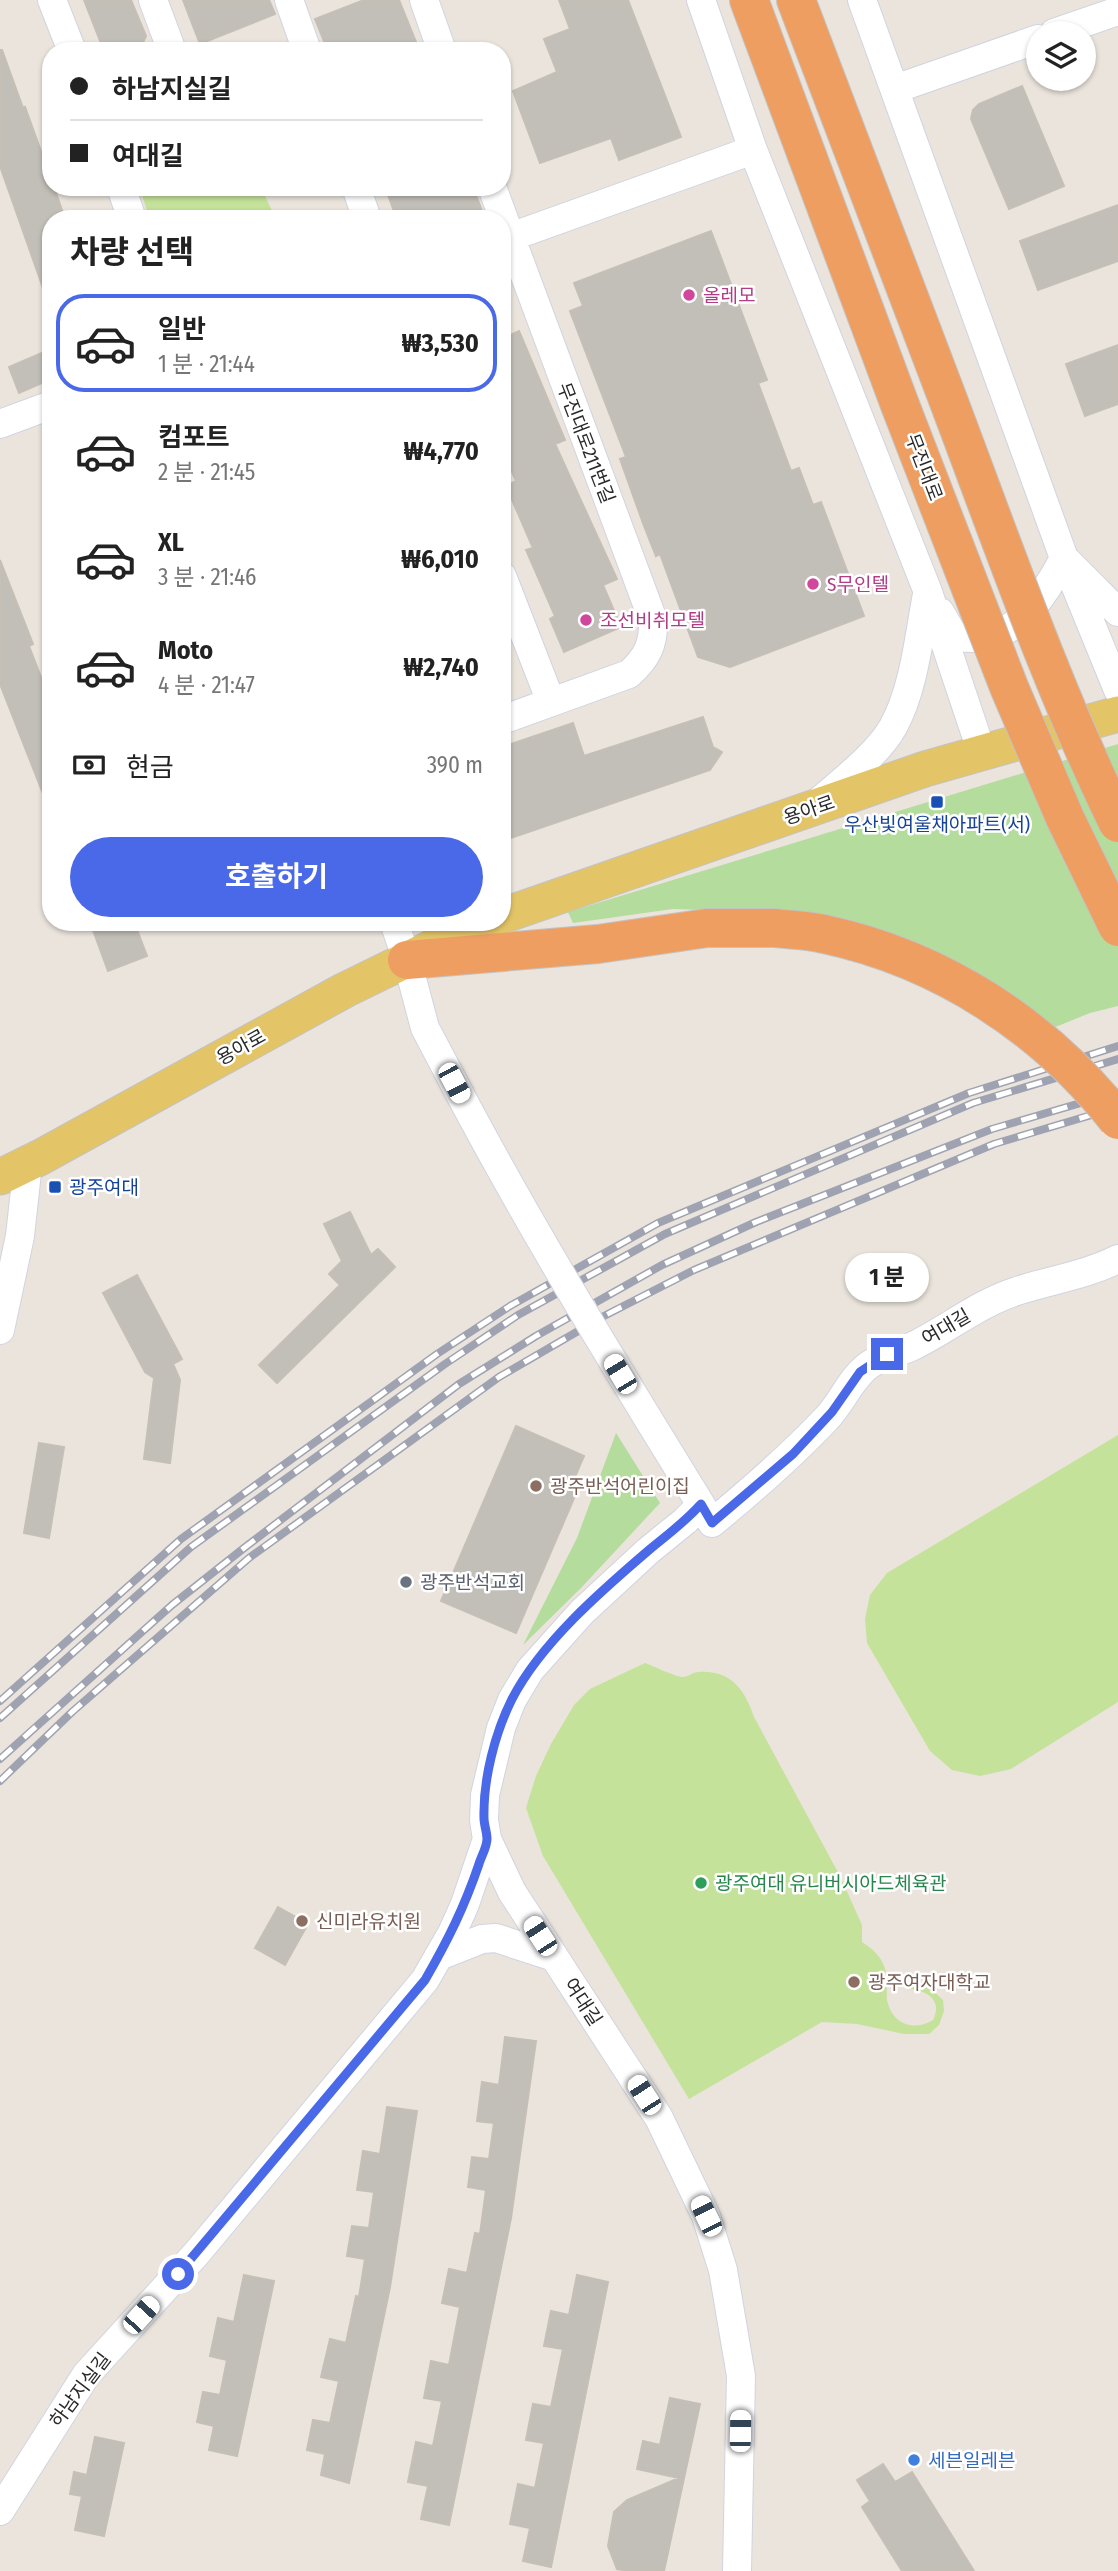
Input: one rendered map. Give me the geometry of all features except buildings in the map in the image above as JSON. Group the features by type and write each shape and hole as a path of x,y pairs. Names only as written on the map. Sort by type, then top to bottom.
{"highway":[{"name":"무진대로","path":"749,0 900,405 1009,687 1065,818 1118,927"},
{"path":"796,0 1041,643 1118,823"},
{"path":"407,960 598,944 707,928 775,928 821,933 875,947 972,991 1042,1040 1118,1120"}],"main road":[{"name":"용아로","path":"511,913 925,769 1118,714"},
{"name":"용아로","path":"14,1170 345,990 466,931"}],"street":[{"path":"52,0 68,42"},
{"path":"153,0 169,42"},
{"path":"289,0 304,42"},
{"path":"424,0 439,42"},
{"path":"701,0 753,150 928,592 982,752"},
{"path":"862,0 1064,558 1118,690"},
{"path":"1089,21 1118,11"},
{"path":"895,89 1026,43"},
{"path":"511,236 753,150"},
{"name":"무진대로211번길","path":"511,251 653,620 649,651 641,664 629,674 551,702"},
{"path":"0,424 42,408"},
{"path":"928,592 954,636 982,639 1008,629 1040,600 1064,558"},
{"path":"1064,558 1118,612"},
{"path":"811,809 865,760 893,728 906,694 928,592"},
{"path":"511,599 551,702 511,717"},
{"path":"397,931 425,1028 508,1185 558,1273 701,1505"},
{"path":"0,1330 20,1236 14,1170"},
{"name":"여대길","path":"737,2571 741,2376 723,2270 706,2216 659,2118 512,1892 487,1839 484,1820 485,1796 491,1764 508,1710 530,1670 582,1612 701,1505 793,1454 832,1412 860,1372 887,1354 911,1347 988,1303 1015,1292 1100,1268 1118,1258"},
{"name":"하남지실길","path":"0,2511 86,2375 197,2254 425,1980 465,1904 487,1839"},
{"path":"439,1956 482,1939 496,1938 554,1957"}],"green space":[{"path":"142,196 265,196 272,210 147,210"},
{"path":"1118,744 1118,1006 1090,1013 1033,1036 988,1004 736,911 673,909 573,923 568,912"},
{"path":"616,1433 660,1503 581,1588 523,1645 577,1538"},
{"path":"1118,1435 1118,1702 1011,1769 980,1776 952,1770 930,1751 867,1643 865,1619 870,1595 887,1573"},
{"name":"광주여대 유니버시아드체육관","path":"645,1663 679,1677 699,1672 720,1674 741,1690 840,1876 862,1925 862,1942 874,1951 882,1962 887,1975 887,2000 893,2015 904,2024 911,2025 925,2024 933,2020 936,2007 931,1997 921,1991 908,1989 910,1982 930,1988 943,2000 944,2011 939,2025 929,2034 904,2034 857,2024 822,2022 689,2099 543,1856 526,1808 536,1776 574,1705 590,1689"}],"railway":[{"path":"0,1701 181,1539 437,1354 510,1306 658,1223 969,1093 1118,1046"},
{"path":"0,1718 191,1547 445,1364 518,1315 665,1234 973,1103 1118,1059"},
{"path":"0,1759 172,1605 244,1548 459,1384 536,1336 662,1265 756,1222 992,1129 1118,1092"},
{"path":"0,1781 72,1712 249,1558 499,1377 604,1316 694,1270 994,1144 1118,1107"}],"place":[{"name":"올레모","path":"689,295"},
{"name":"S무인텔","path":"813,584"},
{"name":"조선비취모텔","path":"586,620"},
{"name":"우산빛여울채아파트(서)","path":"937,802"},
{"name":"광주여대","path":"55,1187"},
{"name":"광주반석어린이집","path":"536,1486"},
{"name":"광주반석교회","path":"406,1582"},
{"name":"광주여대 유니버시아드체육관","path":"701,1883"},
{"name":"신미라유치원","path":"302,1921"},
{"name":"광주여자대학교","path":"854,1982"},
{"name":"세븐일레븐","path":"914,2460"}],"route":[{"path":"178,2274 425,1980 465,1904 487,1839 484,1820 485,1796 500,1728 512,1700 530,1670 582,1612 701,1504 712,1523 793,1454 832,1412 860,1372 887,1354"}]}
